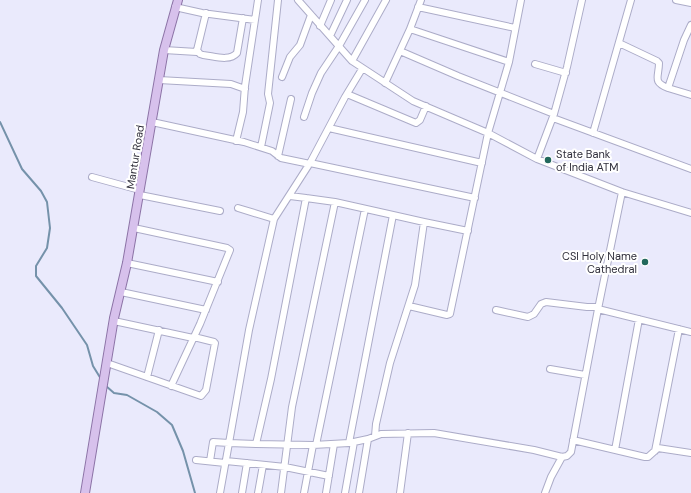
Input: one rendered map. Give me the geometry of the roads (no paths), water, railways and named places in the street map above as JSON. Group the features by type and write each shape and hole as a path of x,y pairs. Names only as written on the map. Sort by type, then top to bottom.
{"main road":[{"name":"Mantur Road","path":"114,319 113,312 152,122 164,50 175,2"},
{"name":"Mantur Road","path":"85,493 114,319 134,228 159,51 175,2"}],"street":[{"path":"236,141 243,112 244,89 258,0"},
{"path":"261,147 270,103 268,94 278,0"},
{"path":"320,26 331,0"},
{"path":"330,36 347,0"},
{"path":"304,117 321,74 366,0"},
{"path":"352,61 386,0"},
{"path":"385,83 410,29 421,0"},
{"path":"408,306 447,315 450,314 488,133 509,62 521,0"},
{"path":"537,158 553,116 566,73 582,0"},
{"path":"593,133 631,0"},
{"path":"676,0 691,3"},
{"path":"299,1 352,61 413,101 488,133 537,158 622,192 691,214"},
{"path":"175,2 206,13 255,20"},
{"path":"418,7 515,28"},
{"path":"198,52 197,48 206,13"},
{"path":"282,77 290,57 300,45 311,15"},
{"path":"164,50 198,52 203,55 227,58 235,55 238,50 243,18"},
{"path":"668,88 684,40 691,25"},
{"path":"410,29 509,62"},
{"path":"619,43 659,63 657,82 659,85 691,95"},
{"path":"400,51 593,133 691,169"},
{"path":"535,64 566,73"},
{"path":"220,493 249,330 274,219 310,164 362,68"},
{"path":"158,80 230,84 244,89"},
{"path":"347,94 416,123 420,120 426,106"},
{"path":"278,156 291,98"},
{"path":"152,122 261,147 272,151 281,158 475,198"},
{"path":"329,128 482,163"},
{"path":"92,177 138,192 220,211"},
{"path":"210,461 213,442 314,445 351,442 368,439 381,434 408,433 434,433 534,450 562,457 567,456 571,452 598,308 622,192"},
{"path":"290,196 335,202 468,231"},
{"path":"256,444 271,379 306,198"},
{"path":"281,493 292,407 335,202"},
{"path":"238,208 274,219"},
{"path":"304,493 365,208"},
{"path":"345,493 351,442 394,215"},
{"path":"375,436 376,424 390,363 415,285 424,222"},
{"path":"134,228 229,249 230,253 171,386"},
{"path":"127,263 218,282"},
{"path":"121,292 206,310"},
{"path":"496,310 528,317 534,314 541,304 546,302 598,308 691,332"},
{"path":"106,367 147,377 201,396 205,393 216,343 114,319"},
{"path":"615,450 638,319"},
{"path":"655,450 679,329"},
{"path":"147,377 159,330"},
{"path":"550,369 585,375"},
{"path":"400,493 408,433"},
{"path":"359,493 368,439"},
{"path":"573,440 645,457 648,457 655,450 661,448 691,453"},
{"path":"326,493 334,444"},
{"path":"546,493 551,477 562,457"},
{"path":"196,460 285,467 329,476"},
{"path":"242,493 247,463"},
{"path":"258,493 263,465"}],"waterway":[{"path":"0,122 22,169 41,191 47,202 50,228 47,248 36,266 36,276 62,308 87,345 93,366 101,379"},
{"path":"106,386 114,393 127,395 157,412 172,425 183,451 195,493"}],"place":[{"name":"State Bank of India ATM","path":"548,160"},
{"name":"CSI Holy Name Cathedral","path":"645,262"}]}
